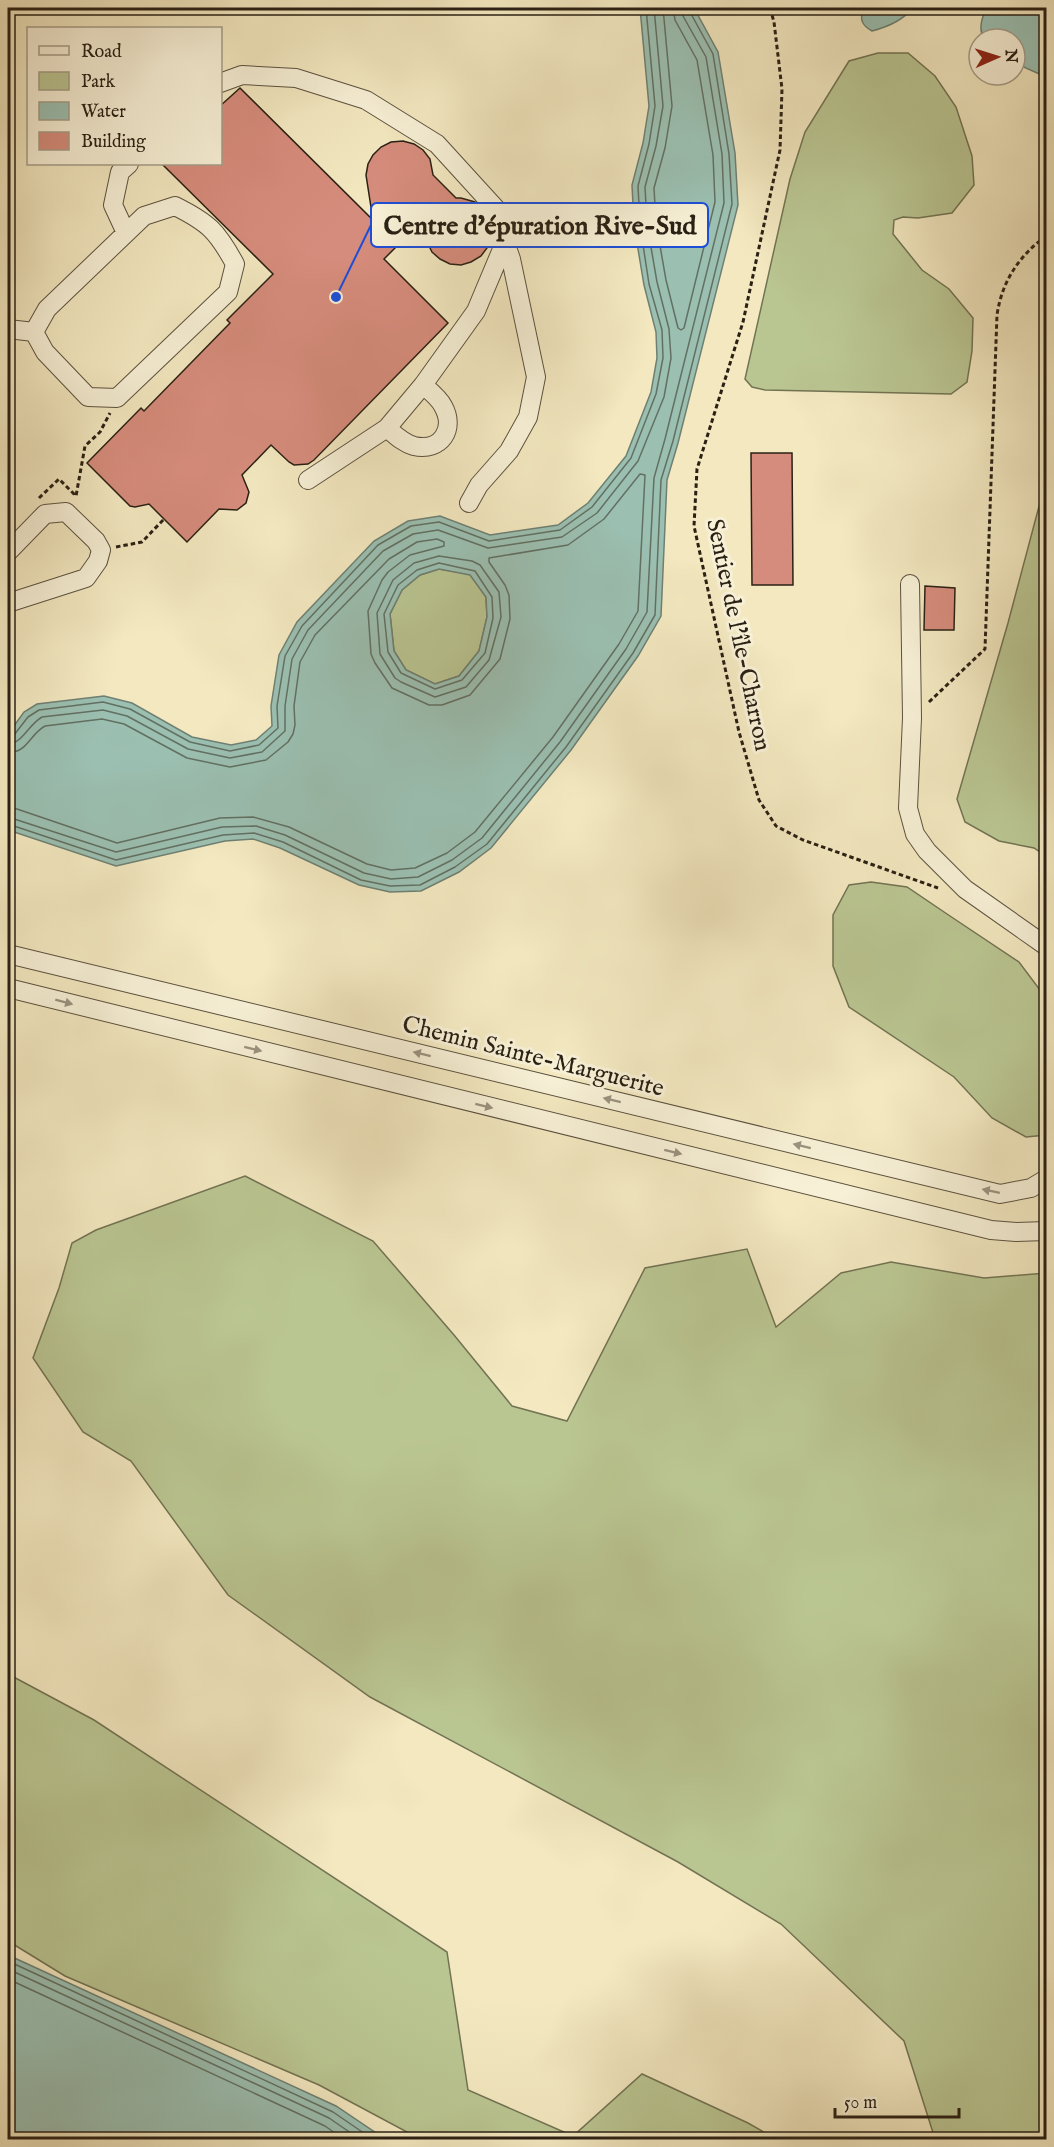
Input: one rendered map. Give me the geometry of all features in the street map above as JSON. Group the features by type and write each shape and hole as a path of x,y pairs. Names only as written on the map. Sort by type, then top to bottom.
{"lane":[{"path":"222,82 242,75 296,78 366,100 437,144 499,212 505,228 505,242 511,259 537,377 528,417 509,451 479,485 468,503"},
{"path":"126,233 113,205 120,172 128,165"},
{"path":"176,206 199,218 220,237 235,264 228,292 117,398 88,397 45,352 34,332 46,309 144,216 176,206"},
{"path":"308,480 387,428 423,385 476,311 505,242"},
{"path":"8,329 34,332"},
{"path":"387,428 401,441 423,448 436,445 445,437 448,425 445,411 442,404 423,385"},
{"path":"8,552 45,514 66,512 96,541 101,550 98,561 86,578 8,603"},
{"path":"910,584 912,718 908,808 915,834 927,851 965,890 1047,946"},
{"name":"Chemin Sainte-Marguerite","path":"8,954 1000,1194 1031,1188 1047,1179"},
{"path":"8,988 991,1230 1046,1232"}],"path":[{"name":"Sentier de l'île-Charron","path":"770,8 774,22 782,89 780,150 743,322 697,469 694,526 739,732 759,800 776,826 803,840 918,879 946,891"},
{"path":"912,718 985,649 1000,294 1029,248 1047,236"},
{"path":"36,501 58,479 76,496 85,446 100,432 117,398"},
{"path":"101,550 142,542 164,519"}],"green space":[{"path":"878,53 908,53 935,76 956,107 972,156 974,185 952,213 918,218 903,217 894,220 893,234 922,270 949,289 973,318 972,351 967,382 951,394 765,390 752,387 745,379 790,179 805,132 849,61"},
{"path":"1046,480 1046,856 1034,848 999,841 965,822 957,799 1008,623"},
{"path":"439,569 470,574 486,597 487,617 479,651 459,676 435,684 406,670 394,651 390,614 402,590 420,575"},
{"path":"871,882 907,887 1019,962 1046,998 1046,1135 1026,1137 992,1118 954,1077 849,1007 833,966 833,915 849,885"},
{"path":"245,1176 373,1241 512,1406 567,1421 645,1268 747,1249 776,1327 841,1273 891,1262 984,1278 1046,1273 1046,2139 935,2139 904,2041 781,1924 678,1862 370,1697 228,1595 131,1461 83,1432 33,1358 59,1288 72,1243 96,1230"},
{"path":"8,1674 94,1720 447,1952 468,2090 573,2136 642,2074 748,2123 776,2139 420,2139 319,2085 65,1976 8,1941"}],"water":[{"path":"640,8 694,8 718,52 735,153 738,205 667,480 661,616 638,656 571,750 491,848 459,872 421,891 390,892 359,885 280,848 253,839 225,841 116,866 8,830 8,734 24,712 37,704 104,696 132,703 192,737 231,745 256,740 272,726 271,706 279,655 297,622 374,541 408,521 440,516 490,535 558,525 588,503 626,456 651,392 657,358 656,332 644,285 634,225 632,185 643,143 649,106","holes":["439,569 470,575 486,597 487,617 479,651 459,676 435,684 406,670 394,651 390,614 402,590 420,575"]},
{"path":"863,8 912,8 894,23 872,31 862,21"},
{"path":"986,8 1046,8 1046,77 1027,68 1027,27 981,27"},
{"path":"8,1955 336,2106 385,2139 8,2139"}],"building":[{"path":"240,88 373,220 366,175 368,164 381,147 391,142 403,141 414,144 430,159 433,175 456,198 475,202 489,217 492,227 491,238 481,256 461,265 450,264 440,259 414,229 384,259 448,323 314,460 308,464 294,465 271,445 242,475 249,492 246,503 237,510 219,509 187,542 149,504 130,506 87,463 141,408 144,411 230,323 227,320 273,274 163,165 222,165 222,104"},
{"path":"751,453 792,453 793,585 752,585"},
{"path":"925,586 955,588 954,630 924,630"}],"place":[{"name":"Centre d'épuration Rive-Sud","path":"336,297"}]}
